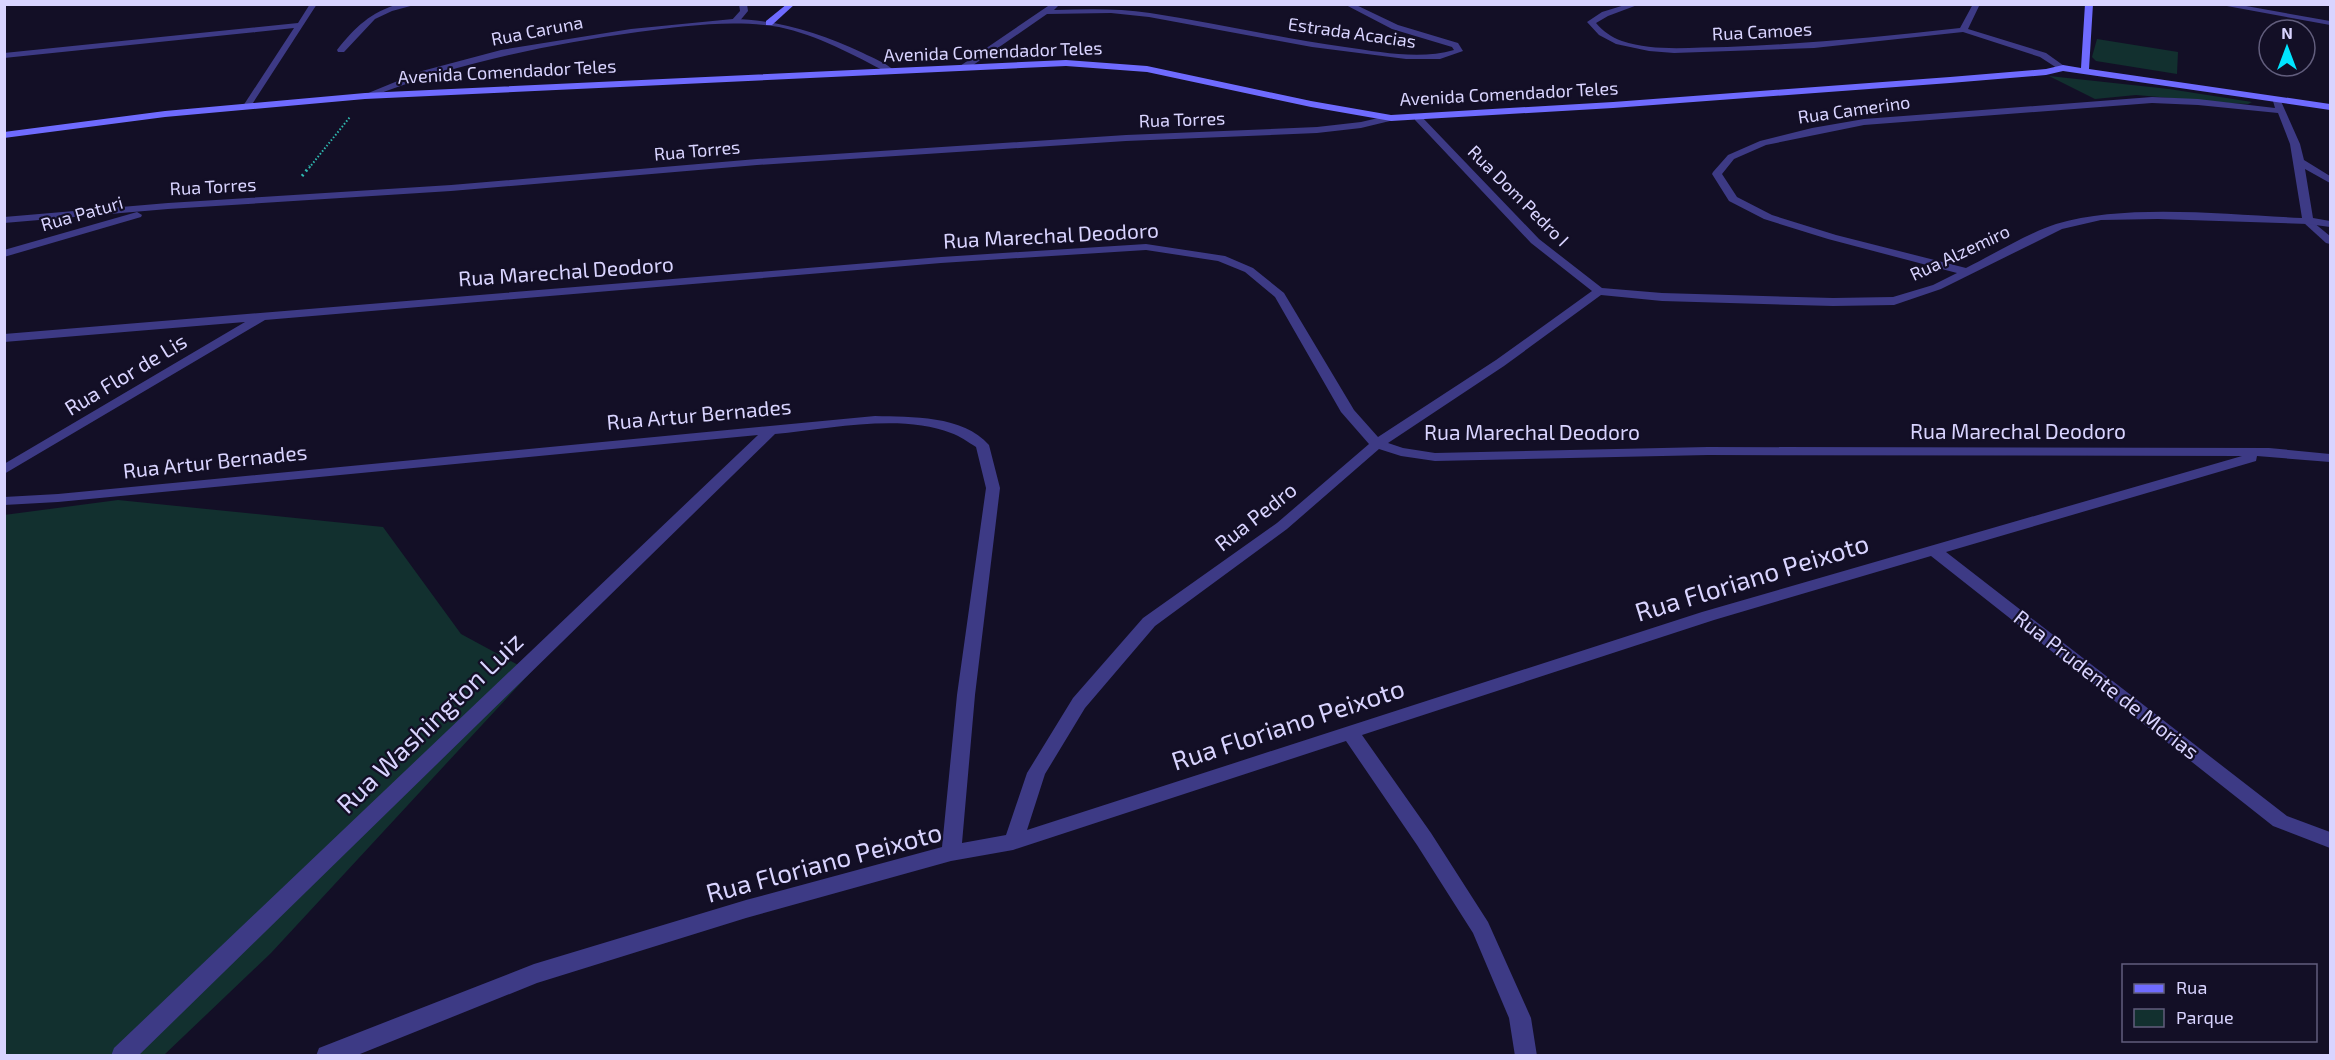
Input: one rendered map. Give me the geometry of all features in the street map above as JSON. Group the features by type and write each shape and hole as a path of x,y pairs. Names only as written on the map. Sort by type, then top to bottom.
{"main road":[{"path":"770,23 792,4"},
{"path":"2085,70 2089,4"},
{"name":"Avenida Comendador Teles","path":"4,135 247,106 365,96 1066,63 1147,69 1311,104 1391,118 1418,118 1926,82 2046,72 2063,68 2331,107"}],"street":[{"path":"247,106 314,4"},
{"path":"341,50 375,13 415,4"},
{"path":"735,21 744,11 743,4"},
{"path":"963,68 1056,4"},
{"name":"Estrada Acacias","path":"1047,12 1111,12 1149,15 1404,58 1454,55 1459,51 1455,45 1395,27 1347,4"},
{"name":"Rua Camoes","path":"1637,4 1605,14 1591,22 1598,31 1622,44 1641,48 1687,50 1814,45 1963,30"},
{"path":"1977,4 1963,30 2043,55 2063,68"},
{"path":"2219,4 2331,23"},
{"name":"Rua Caruna","path":"365,96 443,68 529,48 673,25 735,21 770,23 826,41 866,57 891,71"},
{"path":"4,56 299,25"},
{"path":"2276,99 2299,161 2308,221 2331,241"},
{"name":"Rua Camerino","path":"1967,272 1832,237 1768,217 1733,199 1717,174 1731,157 1763,143 1864,122 2152,100 2198,102 2281,111"},
{"name":"Rua Torres","path":"4,220 757,162 1126,138 1317,130 1361,125 1391,118"},
{"name":"Rua Dom Pedro I","path":"1418,118 1535,241 1599,291"},
{"path":"2299,161 2331,180"},
{"name":"Rua Paturi","path":"4,254 168,206"},
{"name":"Rua Alzemiro","path":"1599,291 1662,297 1833,302 1894,301 1937,287 2058,227 2102,217 2158,216 2308,221 2331,224"},
{"name":"Rua Marechal Deodoro","path":"4,338 267,314 723,280 941,260 1089,250 1156,249 1221,258 1249,270 1280,295 1348,412 1377,444 1401,452 1435,457 1708,451 2269,452 2331,458"},
{"name":"Rua Pedro","path":"1013,842 1036,772 1072,713 1149,622 1282,526 1377,444 1500,363 1599,291"},
{"name":"Rua Flor de Lis","path":"4,470 267,314"},
{"name":"Rua Artur Bernades","path":"4,501 58,498 875,420 922,421 957,430 982,446 993,488 966,695 951,853"},
{"name":"Rua Washington Luiz","path":"122,1056 773,428"},
{"name":"Rua Floriano Peixoto","path":"327,1056 534,974 746,909 951,853 1013,842 1708,616 2269,452"},
{"name":"Rua Prudente de Morias","path":"1932,549 2280,821 2331,840"},
{"path":"1349,731 1424,838 1481,928 1520,1018 1526,1056"}],"path":[{"path":"282,200 344,128 365,96"}],"green space":[{"path":"2097,39 2178,52 2177,74 2096,61 2092,57"},
{"path":"2049,76 2169,89 2252,102 2248,104 2228,103 2136,95 2095,99"},
{"path":"118,500 383,527 461,634 531,672 271,953 164,1055 5,1055 4,515"}]}
